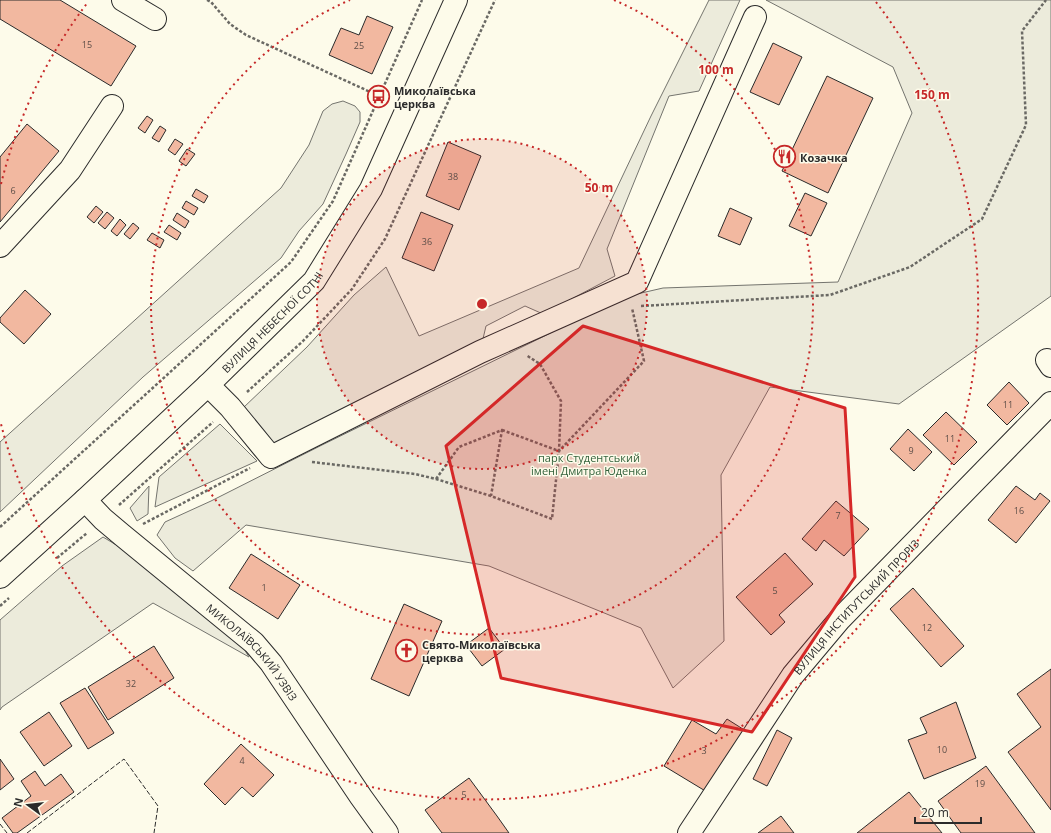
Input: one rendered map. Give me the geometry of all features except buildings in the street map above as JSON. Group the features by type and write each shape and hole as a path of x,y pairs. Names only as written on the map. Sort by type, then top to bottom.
{"street":[{"path":"123,0 155,19"},
{"name":"ВУЛИЦЯ НЕБЕСНОЇ СОТНІ","path":"0,577 208,385 314,281 371,189 456,0"},
{"path":"208,385 230,407 271,457 504,341 629,296 637,282 755,17"},
{"path":"0,246 70,170 112,106"},
{"name":"ВУЛИЦЯ ІНСТИТУТСЬКИЙ ПРОРІЗ","path":"689,833 793,675 840,619 1051,403"},
{"name":"МИКОЛАЇВСЬКИЙ УЗВІЗ","path":"85,500 103,519 254,643 271,662 387,833"}],"path":[{"path":"208,0 230,24 246,36 379,96"},
{"path":"0,527 291,262 333,201 422,0"},
{"path":"559,451 644,361 629,296 830,295 910,267 982,218 1026,125 1022,31 1046,0"},
{"path":"309,461 415,474 436,479 492,496 552,520 559,451 561,401 540,364 504,341"},
{"path":"436,479 460,447 502,430 559,451"},
{"path":"492,496 502,430"},
{"path":"122,535 271,457"}],"highlighted area":[{"path":"583,326 845,408 855,577 752,732 501,678 446,446"}],"green space":[{"path":"709,0 740,0 699,91 669,96 607,249 615,276 543,314 525,306 486,326 482,343 274,446 243,408 307,347 354,295 386,267 419,336 579,268 651,116"},
{"name":"парк Студентський імені Дмитра Юденка","path":"766,0 1051,0 1051,296 899,404 770,387 721,475 724,641 673,688 641,628 489,566 246,525 193,571 175,558 157,535 165,522 211,501 624,297 663,288 838,282 912,113 893,67"},
{"path":"343,101 355,106 360,112 360,122 323,204 299,231 281,258 143,377 0,512 0,442 281,188 309,145 323,111 332,104"},
{"path":"220,424 257,461 155,507 159,477"},
{"path":"149,486 148,514 137,521 130,508"},
{"path":"103,537 128,552 241,644 249,657 153,603 2,707 0,710 0,620 62,566"}],"fence":[{"path":"27,833 124,759 158,806 154,833"},
{"path":"0,824 7,833"}],"place":[{"name":"Миколаївська церква","path":"379,96"},
{"name":"Козачка","path":"784,157"},
{"name":"Свято-Миколаївська церква","path":"406,650"}]}
